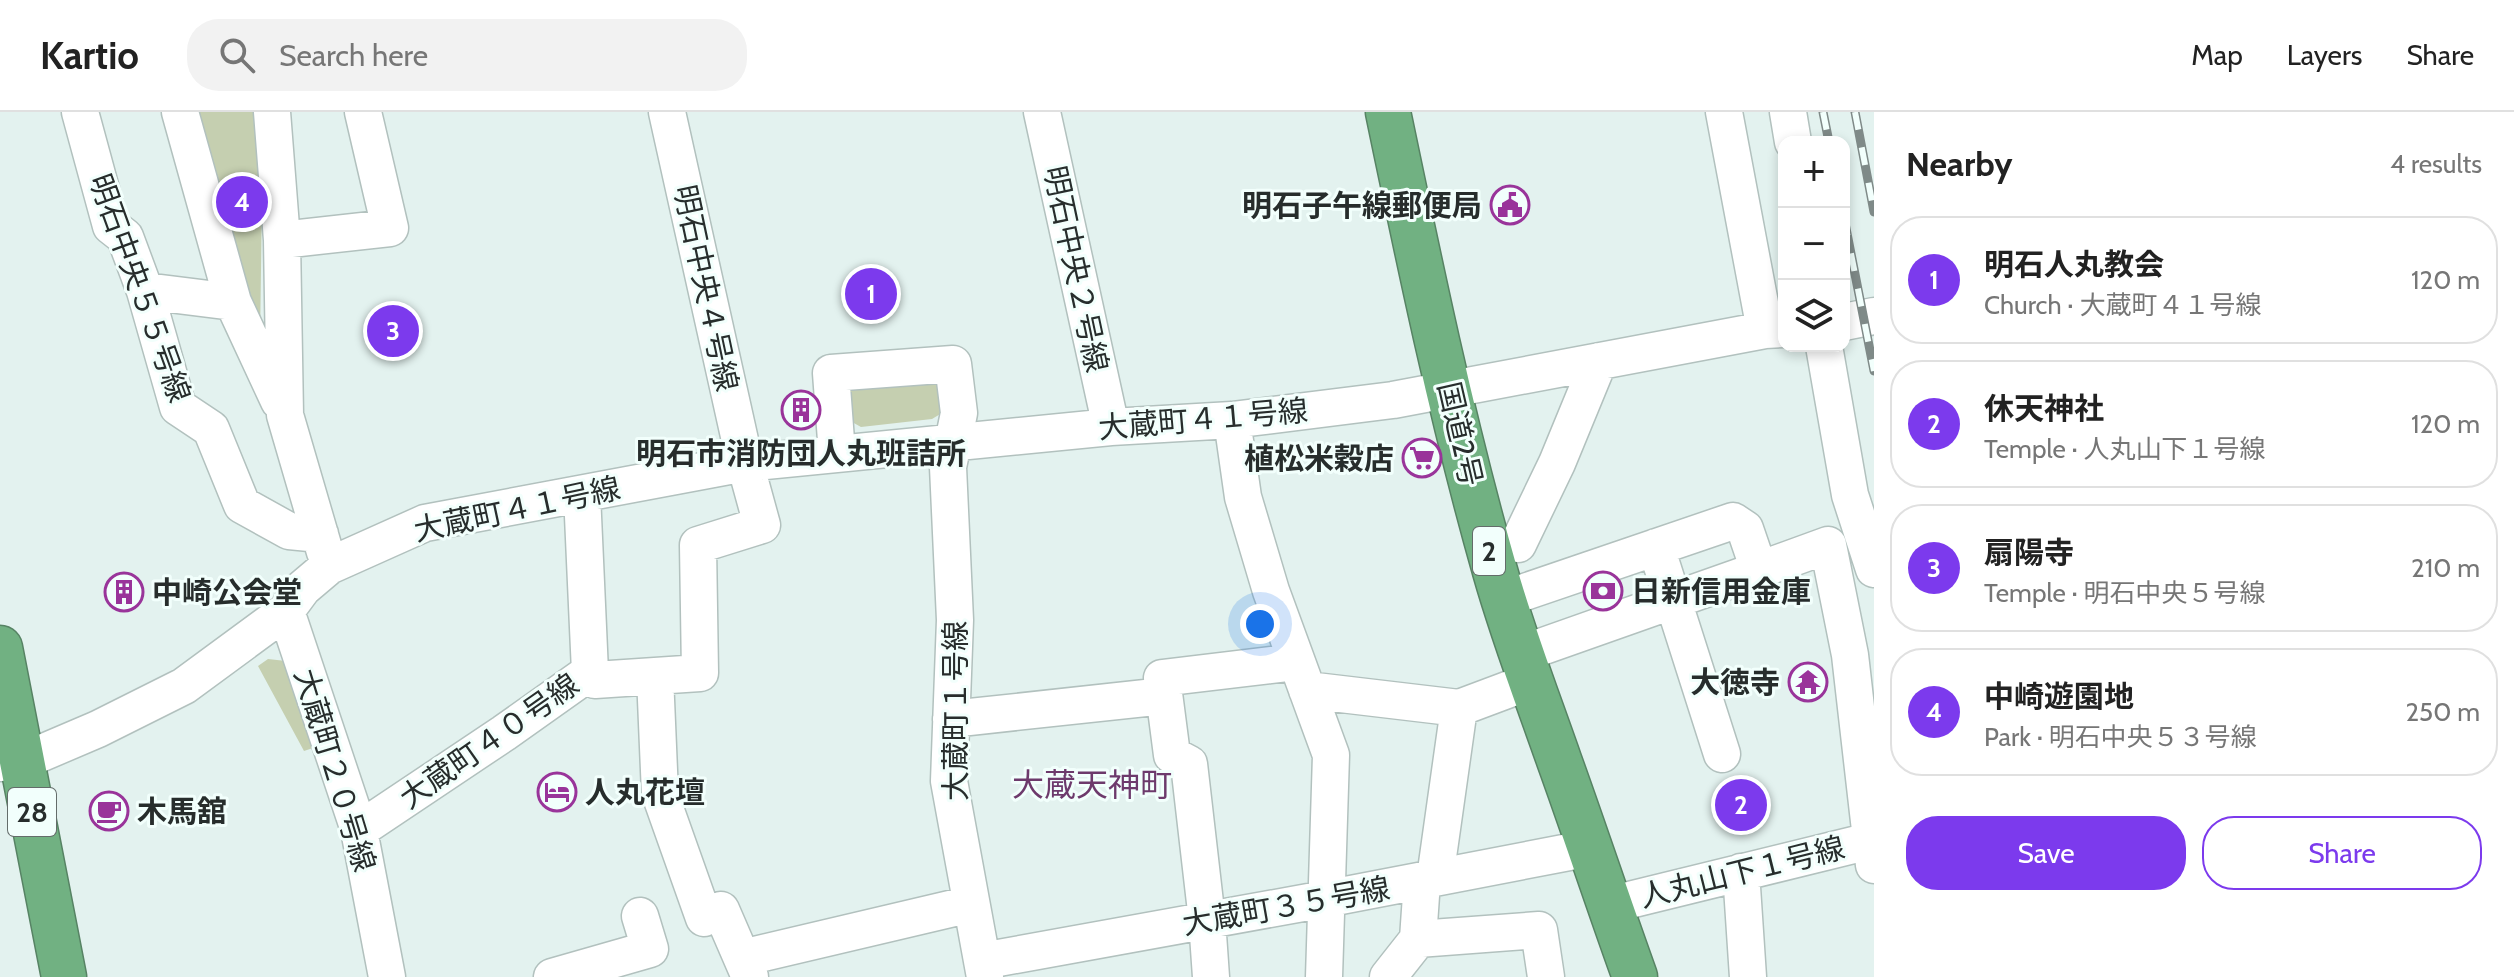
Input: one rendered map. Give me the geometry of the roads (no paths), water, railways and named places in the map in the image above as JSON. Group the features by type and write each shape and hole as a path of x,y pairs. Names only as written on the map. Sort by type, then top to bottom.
{"highway":[{"name":"国道2号","path":"1388,112 1458,438 1526,667 1635,977"},
{"name":"28","path":"0,648 11,762 64,977"}],"street":[{"name":"明石中央５５号線","path":"80,112 111,226 125,237 145,291 178,407 211,429 242,505 324,550"},
{"path":"180,112 233,302 285,415 324,550"},
{"path":"272,112 282,240 285,415"},
{"path":"282,240 390,228 363,112"},
{"name":"明石中央４号線","path":"655,676 700,673 698,545 762,525 745,463 667,112"},
{"name":"明石中央２号線","path":"1042,112 1111,427"},
{"path":"1724,112 1774,330"},
{"path":"1788,112 1792,136"},
{"path":"145,291 233,302"},
{"path":"1850,321 1874,316"},
{"name":"大蔵町４１号線","path":"11,762 98,729 184,686 286,611 324,550 425,523 745,463 1111,427 1232,420 1393,400 1774,330"},
{"path":"1825,352 1850,495 1874,569"},
{"path":"1518,544 1557,463 1599,361"},
{"path":"837,454 831,373 953,364 959,413 954,443"},
{"path":"1232,420 1243,497 1271,591 1331,755 1324,977"},
{"name":"大蔵町１号線","path":"954,443 948,467 955,620 949,781 984,969"},
{"name":"大蔵町４０号線","path":"359,830 590,672 582,494"},
{"path":"1504,599 1733,521 1745,529 1759,570"},
{"path":"1211,977 1189,764 1172,755 1162,678 1302,676 1459,708 1526,667 1673,600 1828,545 1850,655 1873,848"},
{"path":"1656,547 1722,754"},
{"name":"大蔵町２０号線","path":"286,611 359,830 387,977"},
{"path":"590,672 595,680 655,676 660,794 704,918 721,910 746,968 971,904"},
{"path":"951,719 1164,696"},
{"path":"1388,977 1418,939 1459,708"},
{"name":"大蔵町３５号線","path":"984,969 1207,920 1590,848"},
{"name":"人丸山下１号線","path":"1609,905 1741,872 1873,848"},
{"path":"1741,872 1748,977"},
{"path":"552,977 650,949 640,916"},
{"path":"1418,939 1539,930 1546,977"}],"railway":[{"path":"1823,112 1828,136"},
{"path":"1855,112 1874,212"},
{"path":"1850,249 1874,371"}],"place":[{"name":"中崎遊園地","path":"242,202"},
{"name":"明石子午線郵便局","path":"1510,205"},
{"name":"明石人丸教会","path":"871,294"},
{"name":"扇陽寺","path":"393,331"},
{"name":"明石市消防団人丸班詰所","path":"801,410"},
{"name":"植松米穀店","path":"1422,458"},
{"name":"日新信用金庫","path":"1603,591"},
{"name":"中崎公会堂","path":"124,592"},
{"name":"大徳寺","path":"1808,682"},
{"name":"人丸花壇","path":"557,792"},
{"name":"休天神社","path":"1741,805"},
{"name":"木馬舘","path":"109,811"}],"district":[{"name":"大蔵天神町","path":"1092,784"}]}
